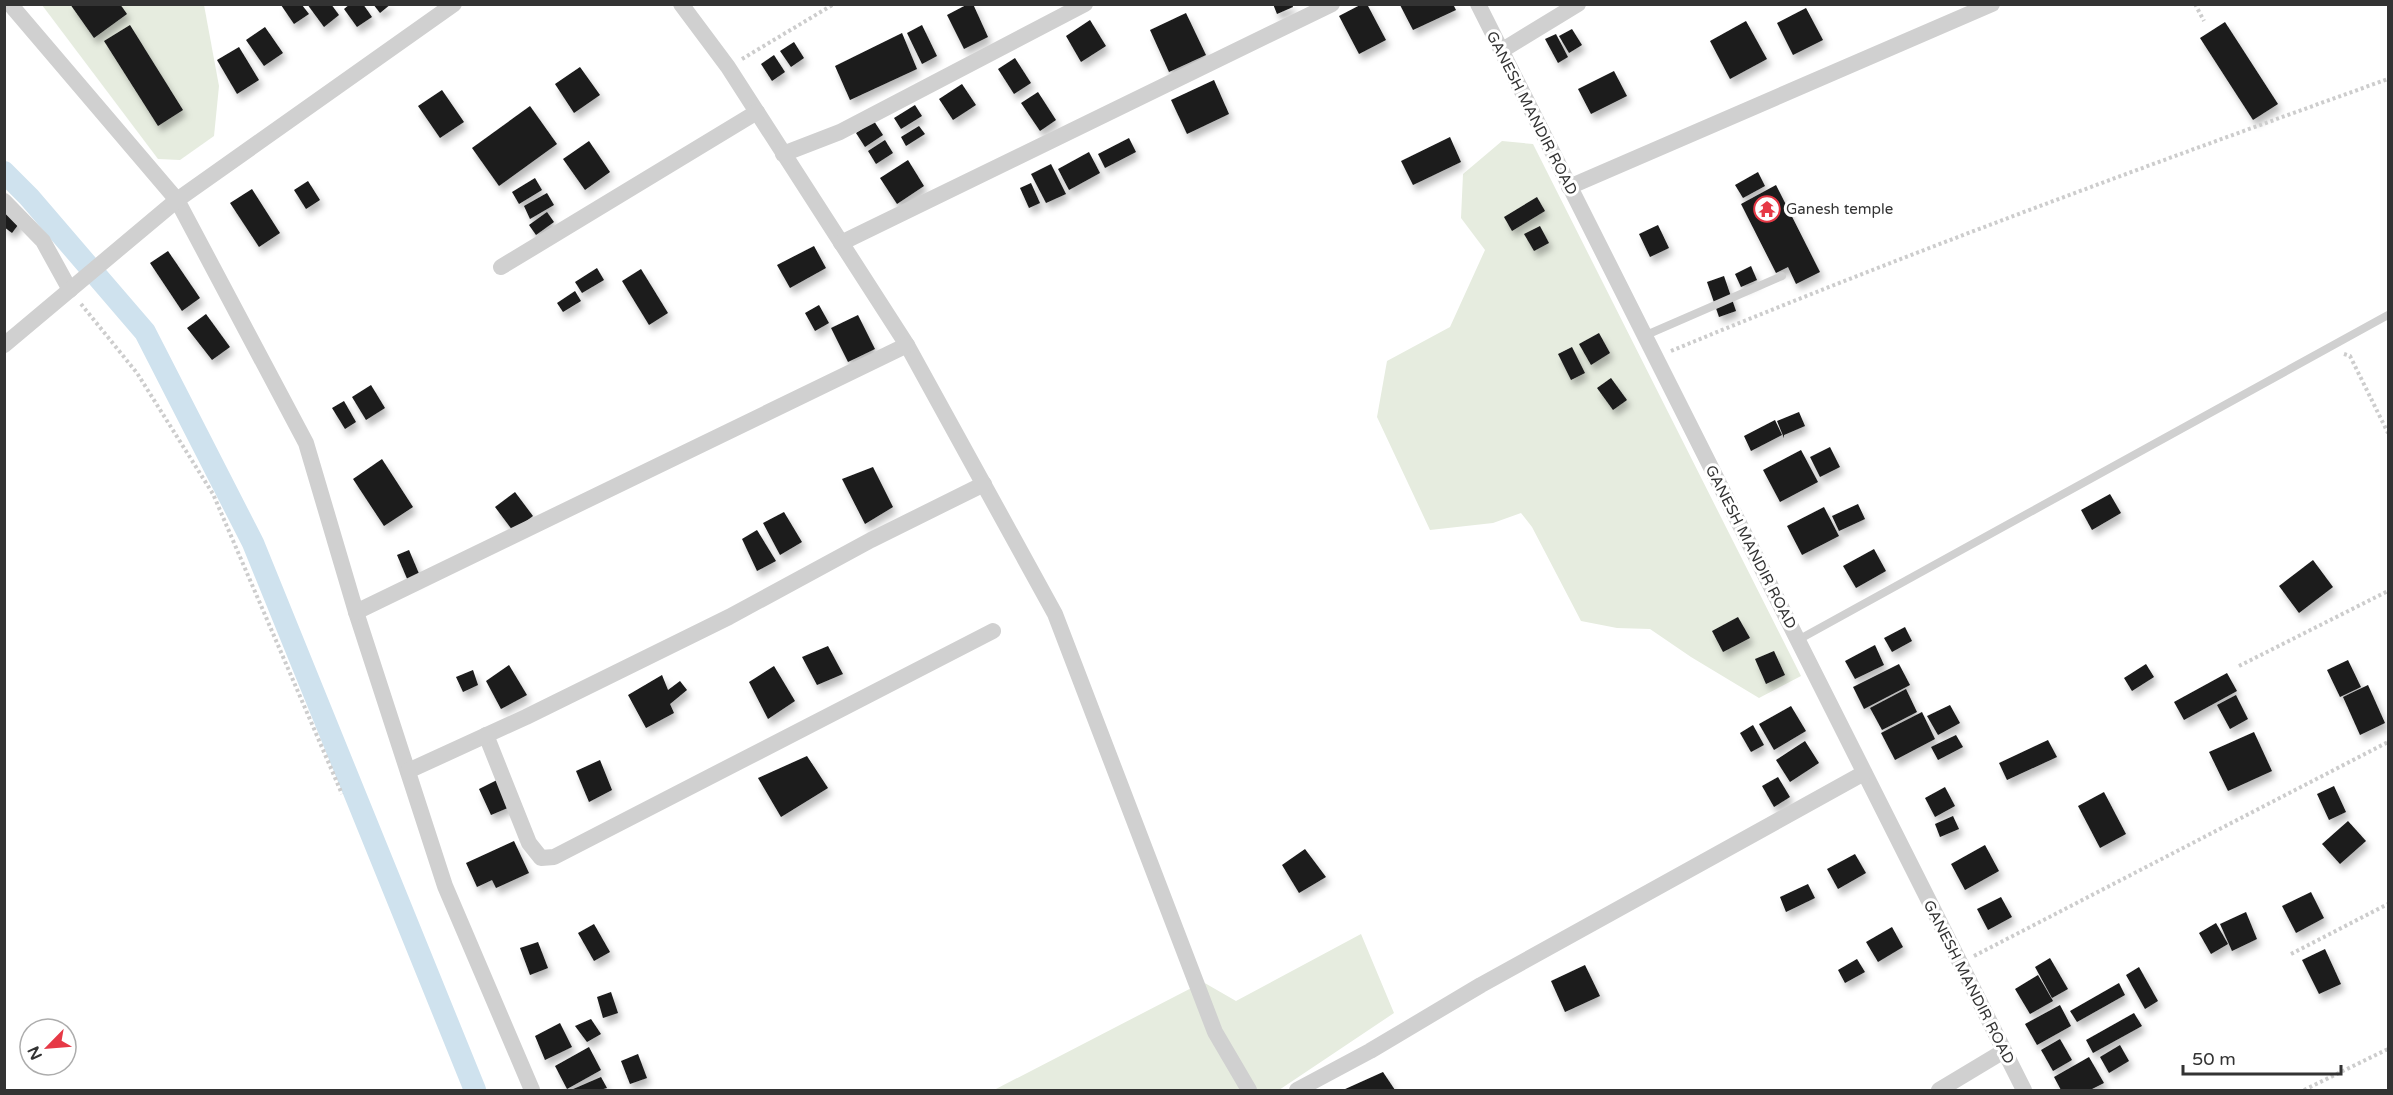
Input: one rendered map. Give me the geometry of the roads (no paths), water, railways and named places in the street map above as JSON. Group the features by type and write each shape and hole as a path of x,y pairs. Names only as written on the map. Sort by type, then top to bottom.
{"street":[{"path":"10,4 177,200 306,443 356,612 445,886 532,1090"},
{"path":"4,345 177,200 454,4"},
{"path":"681,4 728,67 907,345 1055,614 1215,1032 1249,1090"},
{"path":"783,154 840,132 1085,4"},
{"path":"841,243 1332,4"},
{"name":"GANESH MANDIR ROAD","path":"1478,4 2024,1090"},
{"path":"1501,51 1578,4"},
{"path":"1569,187 1992,4"},
{"path":"501,267 757,112"},
{"path":"4,201 44,241 75,285"},
{"path":"356,612 907,345"},
{"path":"408,771 729,617 871,540 984,484"},
{"path":"486,735 529,843 541,858 554,858 993,631"},
{"path":"1297,1090 1370,1051 1480,985 1864,773"},
{"path":"1939,1090 2004,1051"}],"lane":[{"path":"1644,336 1782,276"},
{"path":"1798,640 2388,315"}],"waterway":[{"path":"4,172 29,197 145,332 253,543 475,1090"}],"place":[{"name":"Ganesh temple","path":"1767,209"}]}
